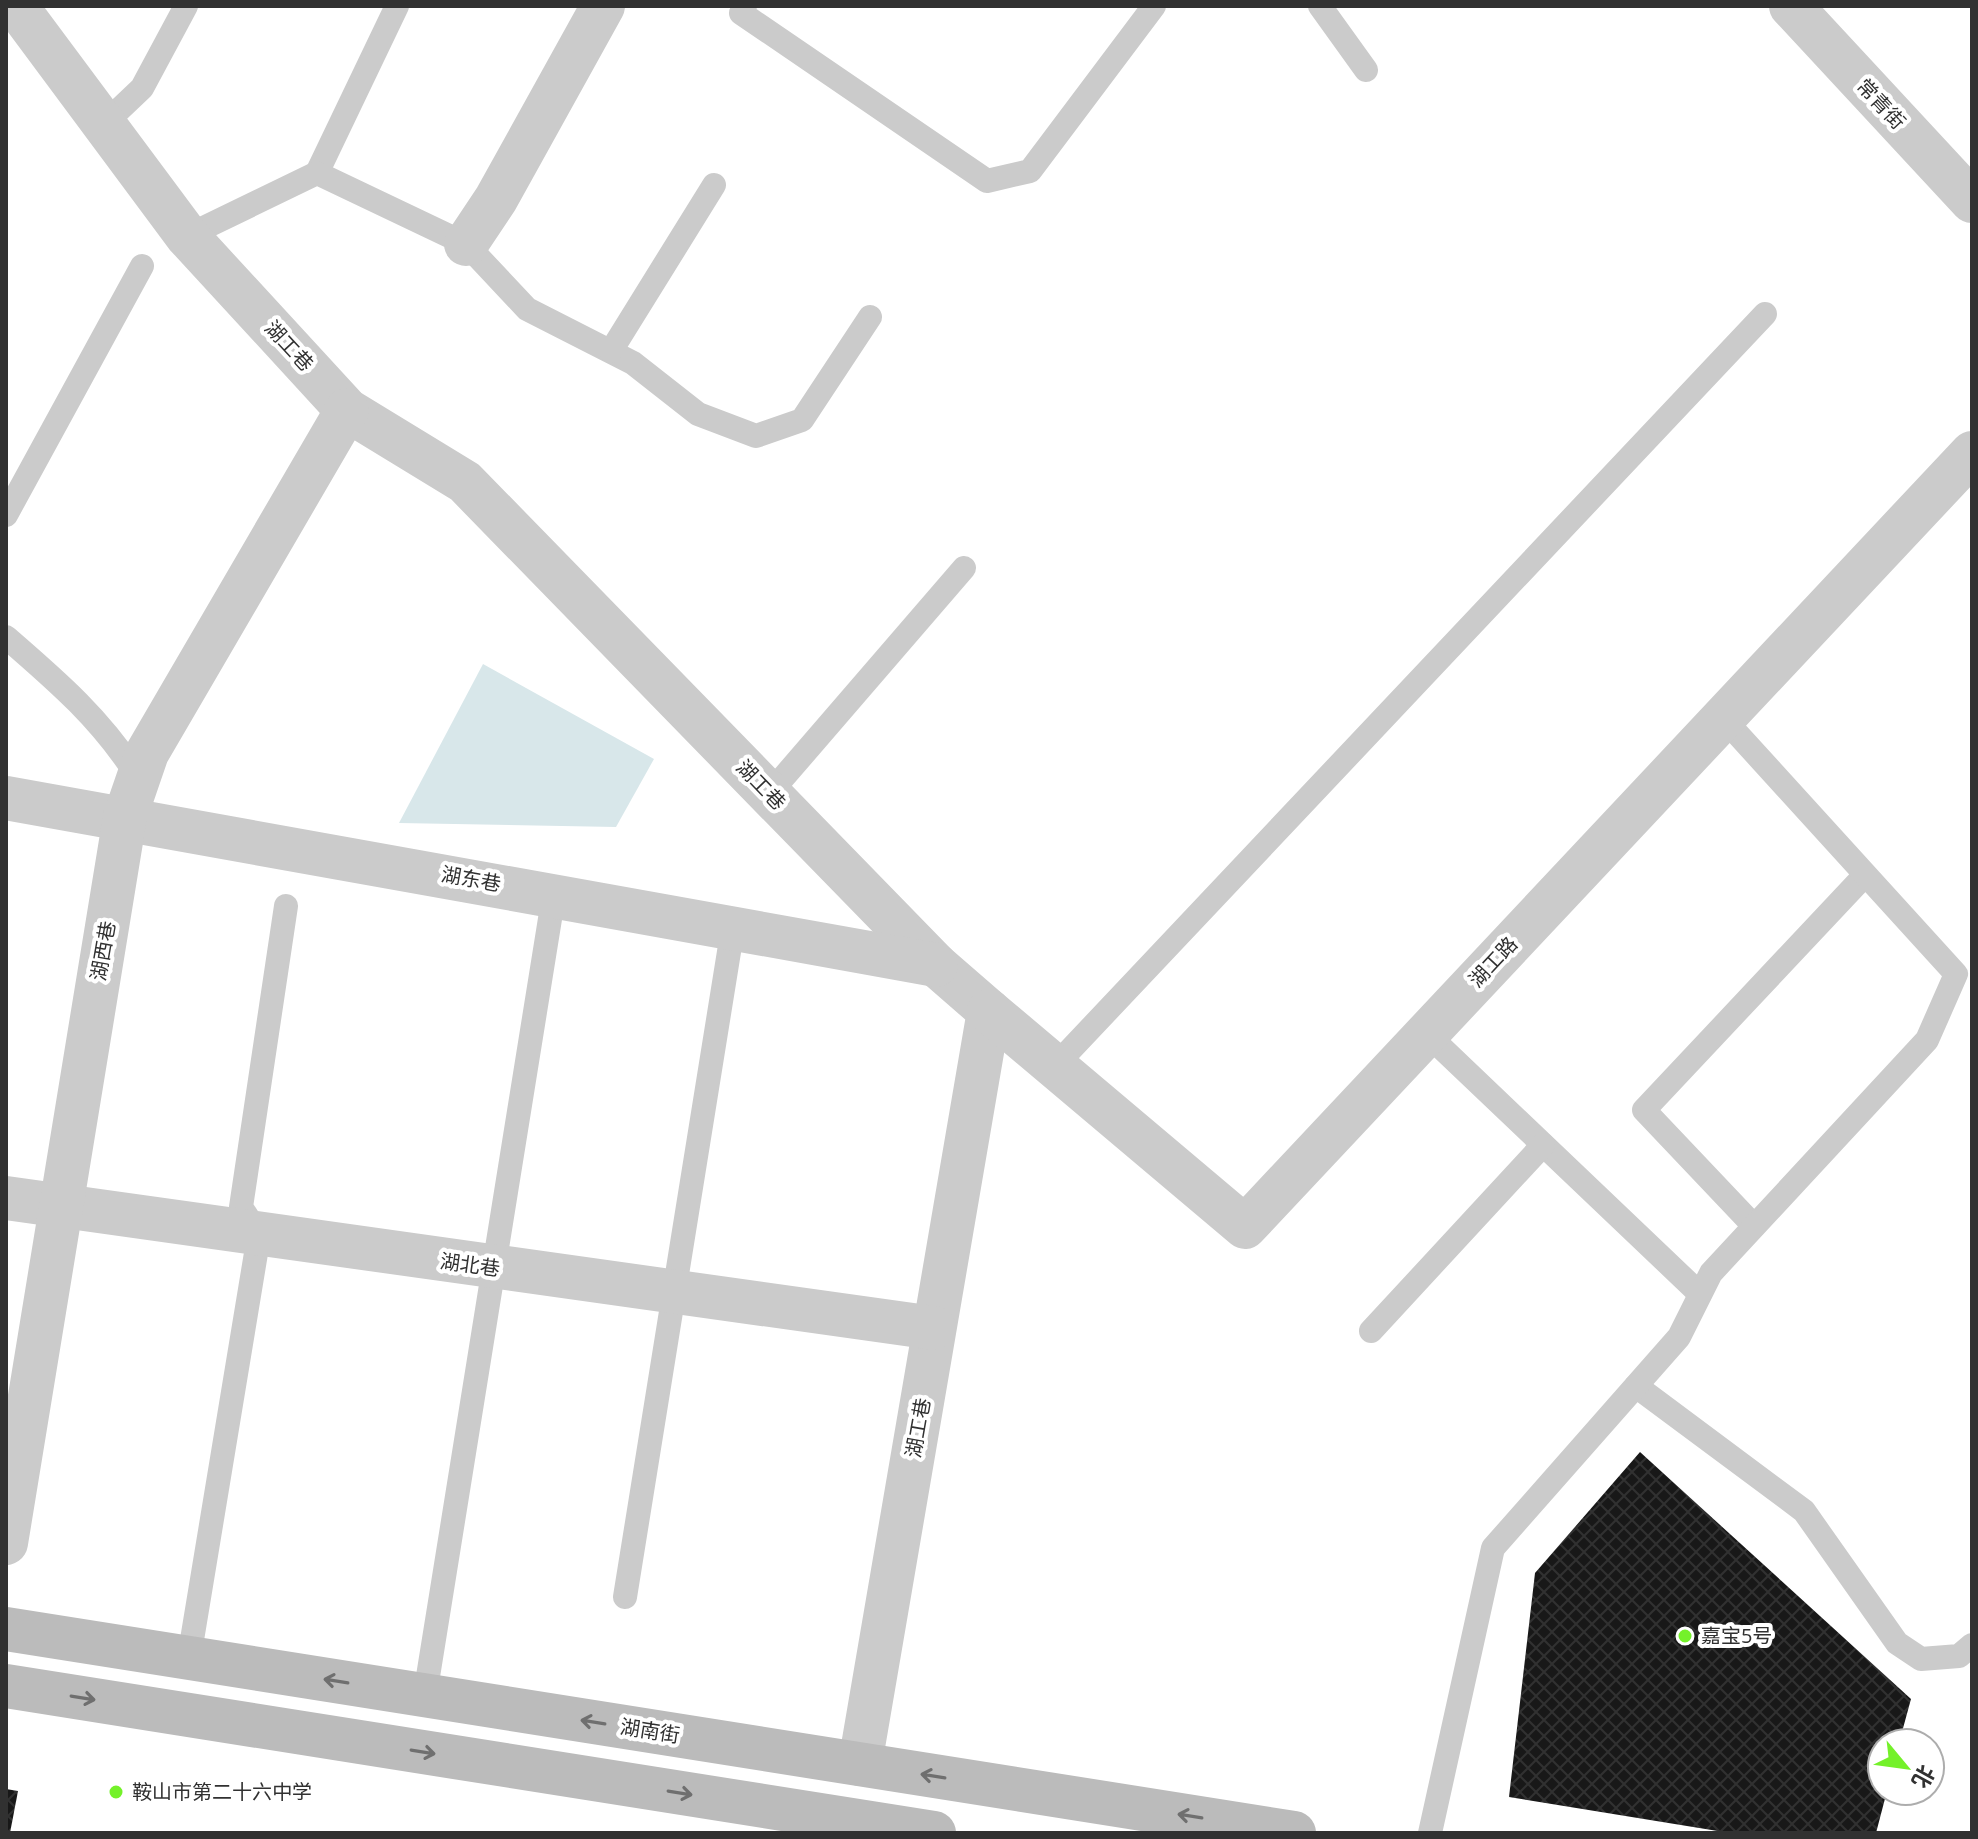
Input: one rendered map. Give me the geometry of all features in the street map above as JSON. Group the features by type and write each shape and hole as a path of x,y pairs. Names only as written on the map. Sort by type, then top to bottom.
{"main road":[{"name":"湖南街","path":"6,1629 1294,1833"},
{"path":"6,1686 934,1833"}],"street":[{"name":"湖工巷","path":"16,6 102,126 187,236 347,410 465,482 936,965 989,1011 860,1764"},
{"path":"466,244 496,199 603,6"},
{"name":"常青街","path":"1791,6 1972,201"},
{"name":"湖西巷","path":"6,1543 59,1206 132,797 147,753 347,410"},
{"name":"湖工路","path":"989,1011 1245,1227 1972,453"},
{"name":"湖东巷","path":"6,798 132,797 554,894 936,965"},
{"name":"湖北巷","path":"6,1198 494,1269 934,1328"}],"lane":[{"path":"102,126 142,88 186,6"},
{"path":"187,236 317,173 397,6"},
{"path":"745,6 741,13 987,181 1030,171 1154,6"},
{"path":"1320,6 1366,70"},
{"path":"317,173 466,244 527,309 633,363 698,414 756,436 802,420 870,317"},
{"path":"611,351 714,185"},
{"path":"6,515 142,266"},
{"path":"1055,1066 1765,314"},
{"path":"782,779 964,568"},
{"path":"6,637 82,703 116,743 132,797"},
{"path":"1430,1833 1493,1548 1679,1337 1711,1273 1927,1040 1956,974 1723,718"},
{"path":"1754,1226 1644,1110 1865,875"},
{"path":"425,1695 554,894"},
{"path":"189,1658 259,1235 241,1207 286,906"},
{"path":"625,1597 733,927"},
{"path":"1426,1033 1700,1294"},
{"path":"1371,1331 1543,1145"},
{"path":"1636,1386 1804,1511 1897,1643 1921,1659 1959,1656 1972,1645"}],"shaded area":[{"path":"483,664 654,759 616,827 399,823"}],"building":[{"name":"嘉宝5号","path":"1640,1452 1911,1699 1903,1727 1866,1727 1866,1807 1883,1807 1876,1833 1730,1833 1509,1797 1535,1573"},
{"path":"6,1789 18,1791 10,1833 6,1833"}],"place":[{"name":"嘉宝5号","path":"1685,1636"},
{"name":"鞍山市第二十六中学","path":"116,1792"}]}
